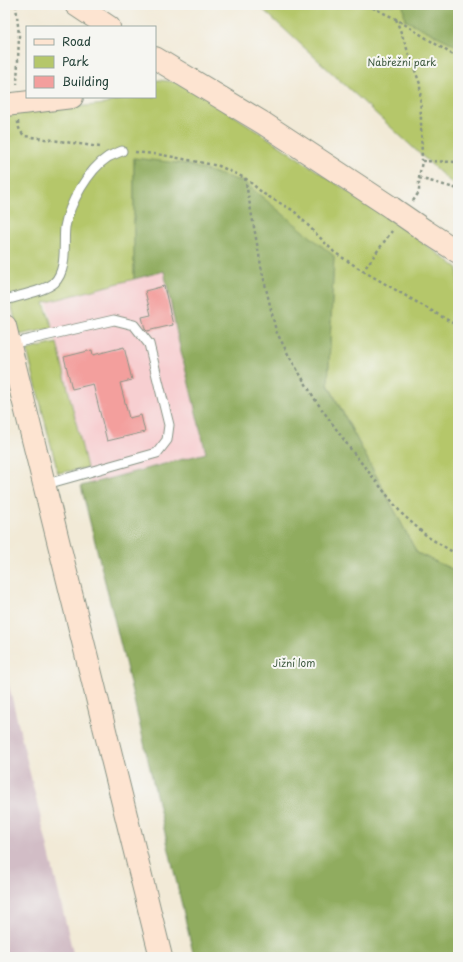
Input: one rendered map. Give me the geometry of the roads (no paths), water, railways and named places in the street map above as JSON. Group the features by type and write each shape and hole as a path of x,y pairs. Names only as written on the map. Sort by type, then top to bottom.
{"street":[{"path":"76,5 108,26"},
{"path":"156,59 263,123 393,219 424,230 458,252"},
{"path":"11,105 64,98"},
{"path":"7,335 161,957"}],"lane":[{"path":"5,300 37,291 54,284 61,273 66,226 72,205 84,184 96,168 108,157 122,151"},
{"path":"7,335 114,320 134,325 149,344 169,425 167,440 157,453 44,485"}],"park label":[{"name":"Nábřežní park","path":"402,61"},
{"name":"Jižní lom","path":"294,662"}]}
